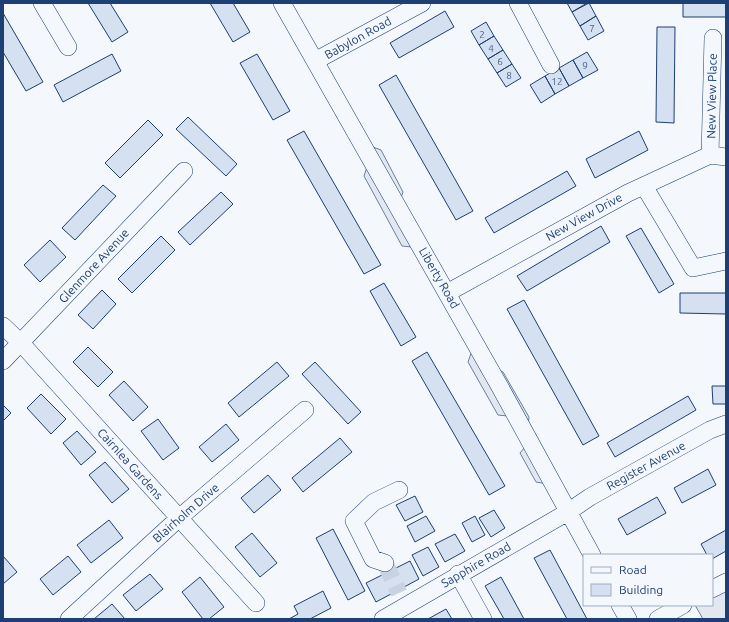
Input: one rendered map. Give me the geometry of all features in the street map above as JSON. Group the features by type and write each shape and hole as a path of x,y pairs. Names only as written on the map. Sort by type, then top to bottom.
{"street":[{"path":"42,3 68,47"},
{"name":"Liberty Road","path":"282,3 447,293 591,554"},
{"name":"Babylon Road","path":"315,61 422,3"},
{"path":"518,3 551,65"},
{"name":"New View Place","path":"713,38 718,156"},
{"name":"New View Drive","path":"447,293 644,186 718,156"},
{"name":"Glenmore Avenue","path":"3,361 184,171"},
{"path":"644,186 693,268 726,262"},
{"name":"Cairnlea Gardens","path":"3,326 21,343 256,603"},
{"name":"Blairholm Drive","path":"69,619 179,518 305,410"},
{"name":"Register Avenue","path":"568,512 590,497 696,437 726,424"},
{"path":"384,563 373,559 354,521 374,502 399,490"},
{"name":"Sapphire Road","path":"384,619 402,599 458,574 568,512"},
{"path":"458,574 483,619"},
{"path":"713,588 726,582"},
{"path":"621,606 628,619"},
{"path":"658,619 681,606"}],"shaded area":[{"path":"362,143 381,150 403,192 398,207 422,248 402,246 364,176 370,158"},
{"path":"475,342 487,364 503,372 529,417 527,436 517,417 498,415 468,362"},
{"path":"530,441 554,485 536,482 520,453"},
{"path":"726,582 726,619 703,619 696,606 713,606 713,588"}],"building":[{"path":"88,3 110,3 128,32 112,42"},
{"path":"210,3 233,3 250,32 233,42"},
{"path":"567,3 587,3 572,12"},
{"path":"589,3 596,16 580,26 572,12"},
{"path":"683,3 726,3 726,17 683,17"},
{"path":"445,11 454,27 399,58 390,43"},
{"path":"3,13 43,82 26,91 3,52"},
{"path":"596,16 604,31 588,40 580,26"},
{"path":"486,22 494,36 479,45 471,31"},
{"path":"657,27 675,27 674,123 656,122"},
{"path":"494,36 503,50 488,59 479,45"},
{"path":"503,50 512,64 497,73 488,59"},
{"path":"587,52 598,70 583,78 573,60"},
{"path":"112,54 121,71 63,102 54,85"},
{"path":"257,54 290,111 273,120 240,63"},
{"path":"573,60 583,78 569,86 559,68"},
{"path":"512,64 521,78 506,87 497,73"},
{"path":"559,68 569,86 555,94 545,76"},
{"path":"396,75 473,211 456,220 379,85"},
{"path":"545,76 555,94 541,103 530,85"},
{"path":"188,117 237,164 226,176 176,129"},
{"path":"148,120 163,135 120,178 105,163"},
{"path":"304,131 381,265 364,274 287,140"},
{"path":"639,131 648,150 595,178 586,159"},
{"path":"567,171 576,186 494,233 485,218"},
{"path":"103,185 116,196 75,240 62,228"},
{"path":"221,192 233,204 190,245 178,232"},
{"path":"601,226 610,242 527,291 517,276"},
{"path":"641,228 674,284 659,293 626,236"},
{"path":"161,236 175,250 132,293 118,279"},
{"path":"50,240 66,257 40,282 24,265"},
{"path":"384,283 416,337 401,346 370,291"},
{"path":"102,290 116,304 93,329 78,315"},
{"path":"680,293 726,293 726,314 680,313"},
{"path":"524,300 599,436 583,445 507,309"},
{"path":"88,347 113,372 98,387 73,362"},
{"path":"427,352 505,486 489,495 412,361"},
{"path":"277,362 289,376 239,417 228,403"},
{"path":"315,362 361,412 348,424 302,374"},
{"path":"124,381 148,407 133,421 109,395"},
{"path":"712,386 726,386 726,404 713,404"},
{"path":"41,394 66,419 51,434 27,408"},
{"path":"688,396 696,410 615,457 607,443"},
{"path":"3,405 11,413 3,421"},
{"path":"158,419 179,448 163,460 141,431"},
{"path":"226,424 239,440 212,462 199,447"},
{"path":"77,431 96,452 81,465 63,443"},
{"path":"340,438 352,452 303,492 292,478"},
{"path":"105,462 129,489 112,503 89,475"},
{"path":"708,469 716,485 682,503 674,488"},
{"path":"268,475 281,490 254,513 241,498"},
{"path":"415,496 423,512 405,521 396,505"},
{"path":"657,497 666,513 627,535 618,519"},
{"path":"494,510 505,528 491,537 479,518"},
{"path":"426,516 435,531 415,542 407,526"},
{"path":"475,516 485,535 472,542 462,523"},
{"path":"109,520 123,538 91,563 77,545"},
{"path":"333,529 365,591 348,600 316,538"},
{"path":"726,530 726,551 713,558 713,554 706,554 701,544"},
{"path":"252,533 277,563 260,577 235,547"},
{"path":"455,534 465,551 445,562 435,544"},
{"path":"428,547 439,567 423,576 412,555"},
{"path":"550,550 587,619 567,619 534,558"},
{"path":"3,556 17,572 3,584"},
{"path":"68,556 81,572 53,595 40,579"},
{"path":"410,561 419,579 376,602 366,583"},
{"path":"150,574 163,589 136,611 123,595"},
{"path":"200,577 224,607 209,619 203,619 182,592"},
{"path":"501,577 524,619 504,619 485,586"},
{"path":"323,591 331,608 310,619 289,619 298,614 294,606"},
{"path":"112,604 125,619 94,619"},
{"path":"446,609 452,619 428,619"}],"tunnel":[{"path":"385,563 399,593"}]}
